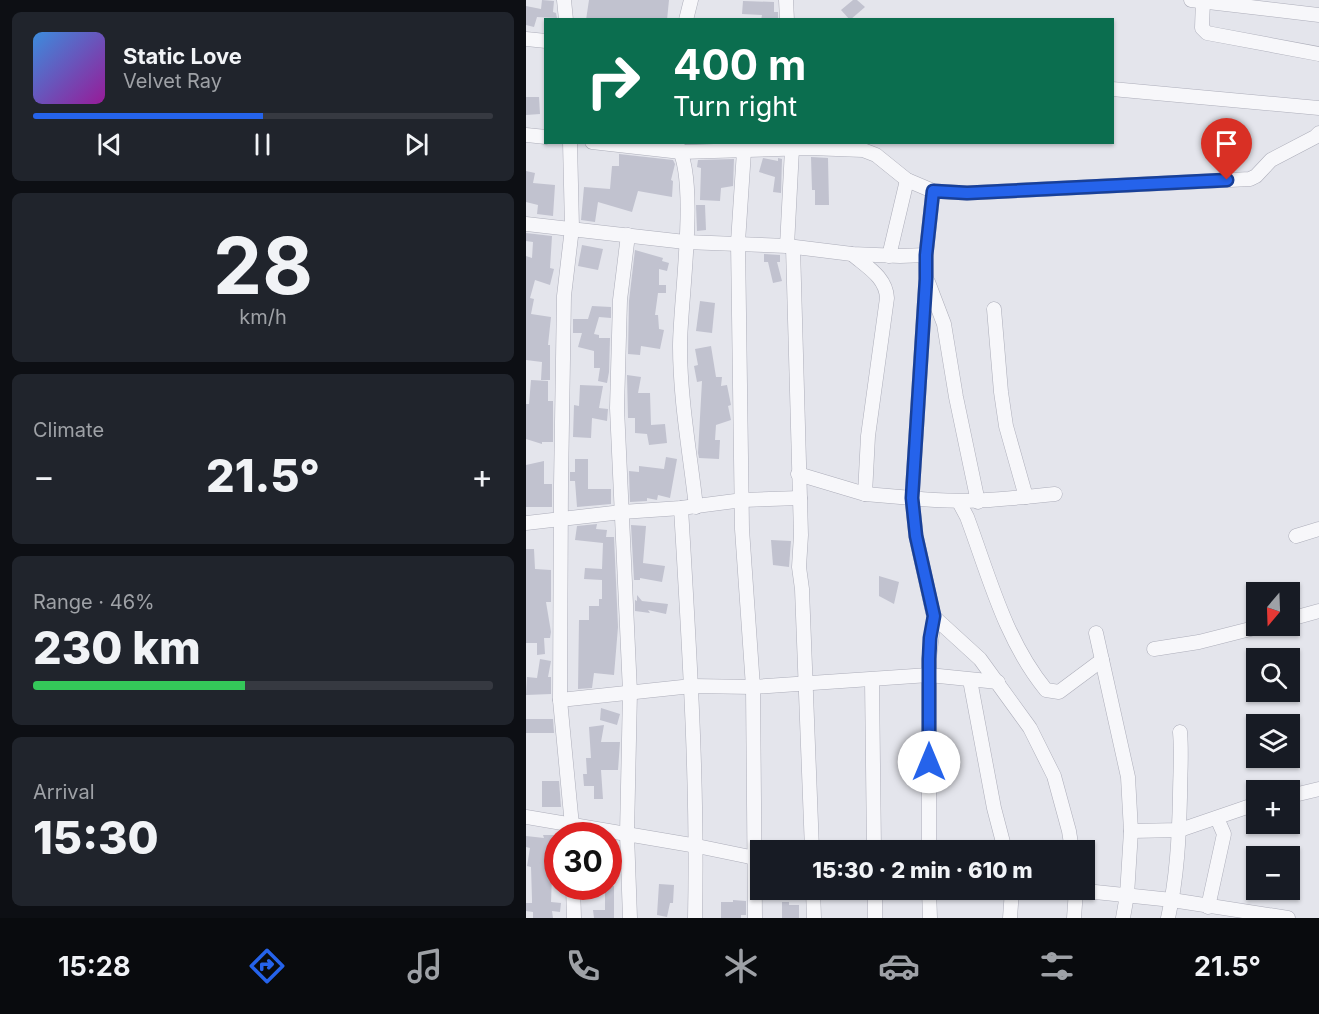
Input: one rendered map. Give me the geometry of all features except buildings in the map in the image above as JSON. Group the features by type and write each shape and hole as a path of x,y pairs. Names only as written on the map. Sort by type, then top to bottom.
{"street":[{"path":"564,0 566,18"},
{"path":"686,18 691,0"},
{"path":"786,0 787,18"},
{"path":"1318,15 1199,1 1202,28 1207,33 1318,54"},
{"path":"526,39 544,41"},
{"path":"1114,89 1318,108"},
{"path":"626,144 744,151 792,149 809,145 863,150 876,155 907,180 933,191 967,193 1250,179 1256,176 1271,160 1315,137 1318,133"},
{"path":"526,135 544,137"},
{"path":"570,144 572,228 564,296 560,700 572,822"},
{"path":"678,147 688,196 680,346 696,507"},
{"path":"792,149 790,246 800,498 799,567 802,589 812,840"},
{"path":"744,151 738,243 742,529 753,687 757,840"},
{"path":"889,256 907,180"},
{"path":"929,840 929,675 930,638 934,616 916,536 912,498 926,255 933,191"},
{"path":"526,224 685,242 790,246 889,256 926,255"},
{"path":"628,235 620,300 617,408 630,692 627,834 630,918"},
{"path":"852,254 877,275 886,290 887,298 868,436 865,494"},
{"path":"926,277 944,324 956,397 978,502"},
{"path":"994,309 1004,415 1026,497"},
{"path":"798,474 865,494 959,502 1055,494"},
{"path":"526,523 622,512 696,507 743,500 800,498"},
{"path":"959,502 971,528 1007,627 1019,651 1046,690 1059,692 1102,660"},
{"path":"681,508 692,686 697,846 695,918"},
{"path":"1296,536 1318,529"},
{"path":"1300,616 1318,611"},
{"path":"934,616 980,659 1030,728 1052,770 1070,840"},
{"path":"1154,650 1246,630"},
{"path":"1096,633 1128,777 1131,831 1127,895 1123,918"},
{"path":"560,700 692,686 753,687 929,675 998,682"},
{"path":"872,680 874,840"},
{"path":"970,680 994,808 1002,840"},
{"path":"1168,918 1180,830 1182,758 1180,732"},
{"path":"1300,794 1318,789"},
{"path":"1131,831 1180,830 1246,808"},
{"path":"526,817 544,822"},
{"path":"1214,911 1224,834 1217,818"},
{"path":"622,834 750,857"},
{"path":"1095,892 1172,900 1214,911 1288,918"},
{"path":"573,900 574,918"},
{"path":"756,900 756,918"},
{"path":"813,900 814,918"},
{"path":"875,900 875,918"},
{"path":"929,900 930,918"},
{"path":"1010,918 1011,900"},
{"path":"1074,918 1075,900"}],"route":[{"path":"929,762 929,659 934,616 916,536 912,498 926,255 933,191 967,193 1227,180"}]}
